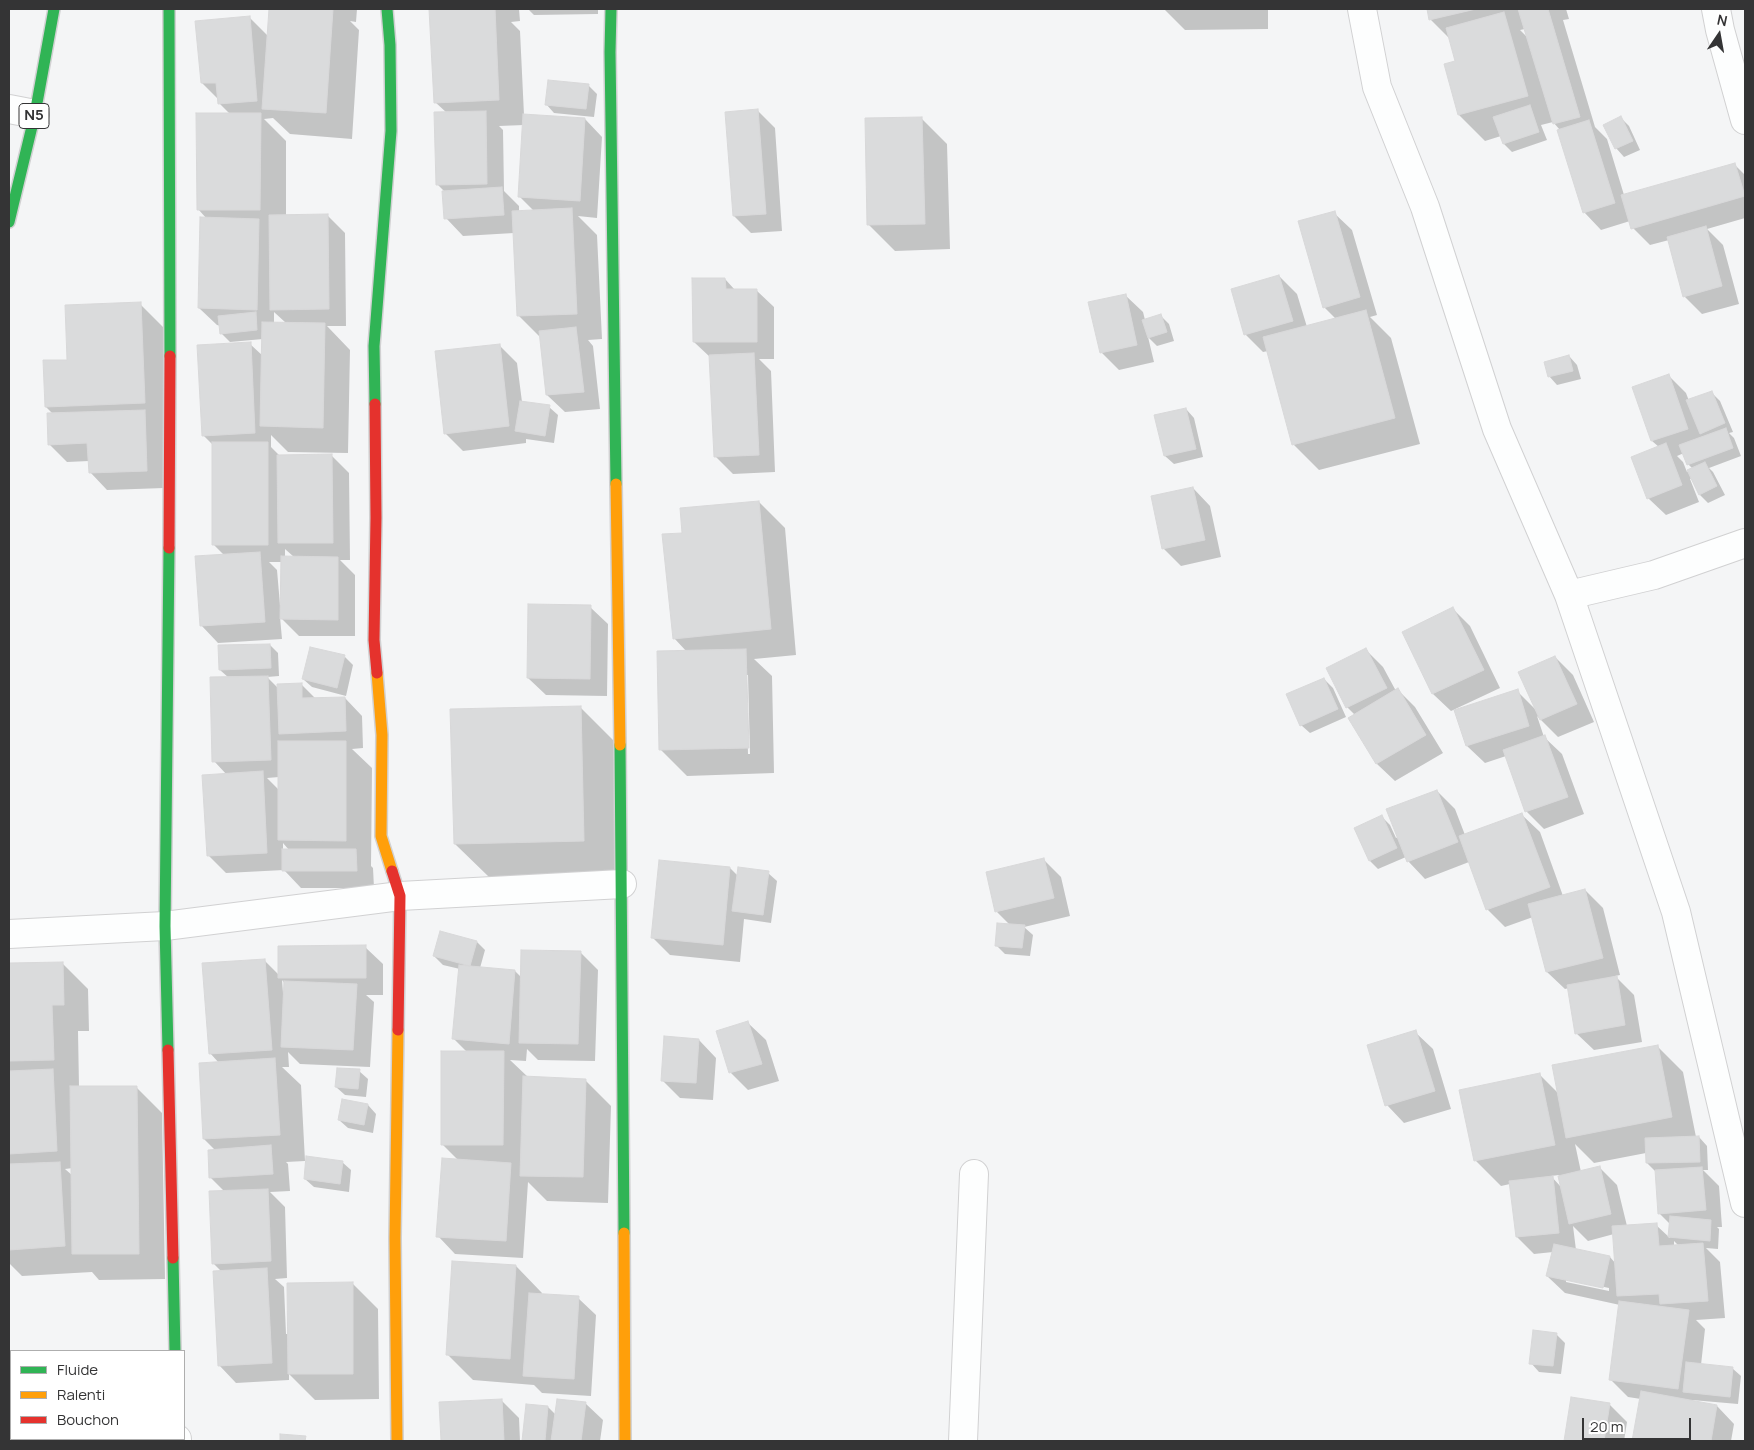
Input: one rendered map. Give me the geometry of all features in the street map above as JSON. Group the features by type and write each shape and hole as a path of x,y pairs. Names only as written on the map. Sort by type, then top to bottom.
{"main road":[{"name":"N5","path":"9,222 22,111 54,9"},
{"path":"170,9 170,411 165,926 175,1350"},
{"path":"387,9 390,45 391,131 374,346 376,509 374,640 382,735 381,836 400,896 395,1238 397,1441"},
{"path":"611,9 610,92 622,884 625,1441"}],"street":[{"path":"1362,9 1377,87 1424,207 1498,429 1570,595 1676,912 1745,1203"},
{"path":"1716,9 1745,120"},
{"path":"1570,595 1654,574 1745,542"},
{"path":"9,934 165,926 400,896 622,884"},
{"path":"963,1441 974,1174"}],"building":[{"path":"269,9 333,9 326,113 262,109"},
{"path":"429,9 495,9 499,100 434,103"},
{"path":"1427,9 1476,9 1429,20"},
{"path":"1518,9 1548,9 1580,117 1553,124"},
{"path":"1504,12 1528,96 1458,115 1444,64 1455,61 1446,28"},
{"path":"250,16 257,101 218,104 216,83 201,83 195,21"},
{"path":"548,80 589,84 586,109 545,105"},
{"path":"1530,105 1539,132 1503,144 1493,117"},
{"path":"758,109 766,214 733,216 725,112"},
{"path":"486,111 487,184 436,185 434,112"},
{"path":"196,113 261,113 260,210 197,210"},
{"path":"523,114 585,118 580,201 518,197"},
{"path":"1621,116 1633,141 1615,149 1603,125"},
{"path":"922,117 925,224 867,225 865,118"},
{"path":"1589,120 1615,203 1583,213 1557,130"},
{"path":"1735,163 1745,196 1631,229 1621,195"},
{"path":"502,187 504,215 444,219 442,191"},
{"path":"572,208 577,314 517,316 512,211"},
{"path":"1335,211 1360,297 1323,308 1298,221"},
{"path":"328,214 329,309 270,310 269,215"},
{"path":"200,217 259,219 257,310 198,308"},
{"path":"1706,226 1722,286 1683,297 1667,237"},
{"path":"1279,275 1293,321 1244,335 1231,289"},
{"path":"692,278 725,278 726,289 757,289 757,342 693,342"},
{"path":"1126,294 1137,345 1100,353 1088,302"},
{"path":"141,302 145,403 45,407 43,360 67,360 65,305"},
{"path":"1366,310 1395,418 1292,445 1263,337"},
{"path":"256,312 257,330 220,334 218,316"},
{"path":"1161,314 1167,332 1148,338 1142,320"},
{"path":"262,322 325,323 323,428 260,426"},
{"path":"576,327 584,392 546,395 539,331"},
{"path":"251,342 255,433 202,436 197,345"},
{"path":"500,344 509,426 444,434 435,351"},
{"path":"754,353 759,455 714,457 709,355"},
{"path":"1569,355 1573,371 1548,377 1544,362"},
{"path":"1669,374 1688,429 1651,441 1632,387"},
{"path":"1712,391 1725,423 1700,434 1686,400"},
{"path":"520,401 550,405 545,436 515,431"},
{"path":"1186,408 1196,449 1164,456 1154,415"},
{"path":"145,410 147,471 89,473 87,443 48,445 47,413"},
{"path":"1726,428 1733,448 1687,465 1679,445"},
{"path":"212,442 268,442 268,545 212,545"},
{"path":"1666,443 1682,485 1647,499 1631,457"},
{"path":"332,454 333,543 278,543 277,455"},
{"path":"1705,462 1717,486 1699,495 1687,470"},
{"path":"1193,487 1205,540 1162,549 1151,496"},
{"path":"759,501 771,629 673,639 662,534 682,533 680,508"},
{"path":"260,552 265,622 200,626 195,556"},
{"path":"281,556 338,557 338,620 280,619"},
{"path":"528,604 591,605 590,679 527,678"},
{"path":"1453,607 1484,670 1432,694 1402,632"},
{"path":"270,644 271,668 219,670 218,645"},
{"path":"310,647 345,655 337,688 302,679"},
{"path":"1366,648 1387,688 1346,708 1326,668"},
{"path":"746,649 749,748 659,750 657,651"},
{"path":"1555,656 1577,704 1540,720 1518,672"},
{"path":"268,676 271,760 212,762 210,677"},
{"path":"1324,678 1338,709 1300,726 1286,694"},
{"path":"302,683 302,698 345,697 346,731 279,734 277,684"},
{"path":"1398,688 1426,735 1376,764 1348,718"},
{"path":"1518,689 1529,726 1466,746 1454,710"},
{"path":"581,706 584,841 454,844 450,709"},
{"path":"1545,735 1568,797 1525,812 1503,750"},
{"path":"278,741 346,741 346,841 278,840"},
{"path":"263,771 267,853 207,856 202,775"},
{"path":"1437,790 1458,842 1407,862 1386,809"},
{"path":"1522,813 1550,887 1486,910 1459,836"},
{"path":"1382,815 1397,848 1369,861 1354,828"},
{"path":"282,849 356,849 357,871 282,871"},
{"path":"1044,858 1054,898 995,912 986,872"},
{"path":"659,860 730,867 723,945 651,938"},
{"path":"738,867 769,871 763,915 732,911"},
{"path":"1585,889 1603,958 1546,972 1528,904"},
{"path":"997,923 1025,925 1022,948 995,946"},
{"path":"440,931 477,941 470,966 433,956"},
{"path":"366,945 366,978 278,978 278,946"},
{"path":"521,950 581,951 578,1044 519,1043"},
{"path":"265,959 272,1050 209,1054 202,963"},
{"path":"63,962 64,1005 52,1005 54,1060 9,1061 9,963"},
{"path":"459,965 515,970 509,1044 452,1039"},
{"path":"1617,976 1625,1025 1575,1034 1567,985"},
{"path":"284,981 357,984 353,1050 281,1047"},
{"path":"748,1021 762,1064 729,1073 716,1031"},
{"path":"1416,1030 1435,1091 1385,1106 1367,1045"},
{"path":"664,1036 699,1039 696,1083 661,1081"},
{"path":"1658,1045 1672,1117 1566,1138 1552,1065"},
{"path":"441,1051 504,1051 503,1145 441,1145"},
{"path":"275,1058 280,1135 203,1139 199,1063"},
{"path":"337,1068 360,1069 358,1089 335,1087"},
{"path":"53,1069 57,1151 9,1154 9,1071"},
{"path":"1540,1073 1555,1145 1474,1161 1459,1090"},
{"path":"523,1076 586,1079 583,1177 520,1176"},
{"path":"70,1086 137,1086 139,1254 72,1254"},
{"path":"342,1099 368,1104 364,1125 338,1120"},
{"path":"1699,1136 1700,1162 1646,1163 1645,1138"},
{"path":"271,1145 273,1174 209,1178 208,1150"},
{"path":"306,1156 343,1161 340,1184 304,1179"},
{"path":"442,1158 511,1163 506,1241 436,1237"},
{"path":"60,1162 65,1246 9,1250 9,1164"},
{"path":"1600,1166 1611,1214 1569,1224 1558,1176"},
{"path":"1702,1167 1706,1210 1658,1214 1655,1170"},
{"path":"1553,1176 1559,1233 1516,1237 1509,1181"},
{"path":"268,1189 271,1261 212,1264 209,1191"},
{"path":"1670,1216 1711,1220 1710,1241 1668,1237"},
{"path":"1657,1223 1659,1246 1703,1243 1708,1301 1660,1304 1659,1294 1617,1296 1612,1226"},
{"path":"1554,1244 1610,1256 1603,1288 1546,1276"},
{"path":"452,1261 516,1265 510,1359 446,1355"},
{"path":"267,1268 272,1363 218,1366 213,1271"},
{"path":"353,1282 353,1374 288,1374 287,1283"},
{"path":"529,1293 579,1296 574,1379 523,1376"},
{"path":"1619,1301 1689,1310 1678,1389 1609,1380"},
{"path":"1533,1330 1557,1333 1553,1366 1529,1364"},
{"path":"1686,1362 1733,1367 1730,1397 1683,1392"},
{"path":"1641,1391 1717,1405 1711,1441 1632,1441"},
{"path":"1571,1397 1610,1403 1604,1441 1564,1441"},
{"path":"502,1399 504,1441 441,1441 439,1402"},
{"path":"557,1399 586,1402 581,1441 551,1441"},
{"path":"526,1404 548,1406 545,1441 522,1441"},
{"path":"9,1414 10,1440 64,1440 64,1441 9,1441"},
{"path":"280,1434 306,1436 305,1441 280,1441"},
{"path":"82,1440 138,1440 138,1441"}],"traffic: fast":[{"path":"9,222 35,114 54,9"},
{"path":"169,9 170,356"},
{"path":"375,404 374,346 391,131 390,45 387,9"},
{"path":"611,9 616,484"},
{"path":"168,1050 165,926 169,548"},
{"path":"620,745 624,1233"},
{"path":"173,1258 175,1350"}],"traffic: slow":[{"path":"616,484 620,745"},
{"path":"377,673 382,735 381,836 392,871"},
{"path":"397,1441 395,1238 398,1030"},
{"path":"624,1233 625,1441"}],"traffic: jam":[{"path":"169,548 170,356"},
{"path":"375,404 374,640 377,673"},
{"path":"392,871 400,896 398,1030"},
{"path":"168,1050 173,1258"}]}
